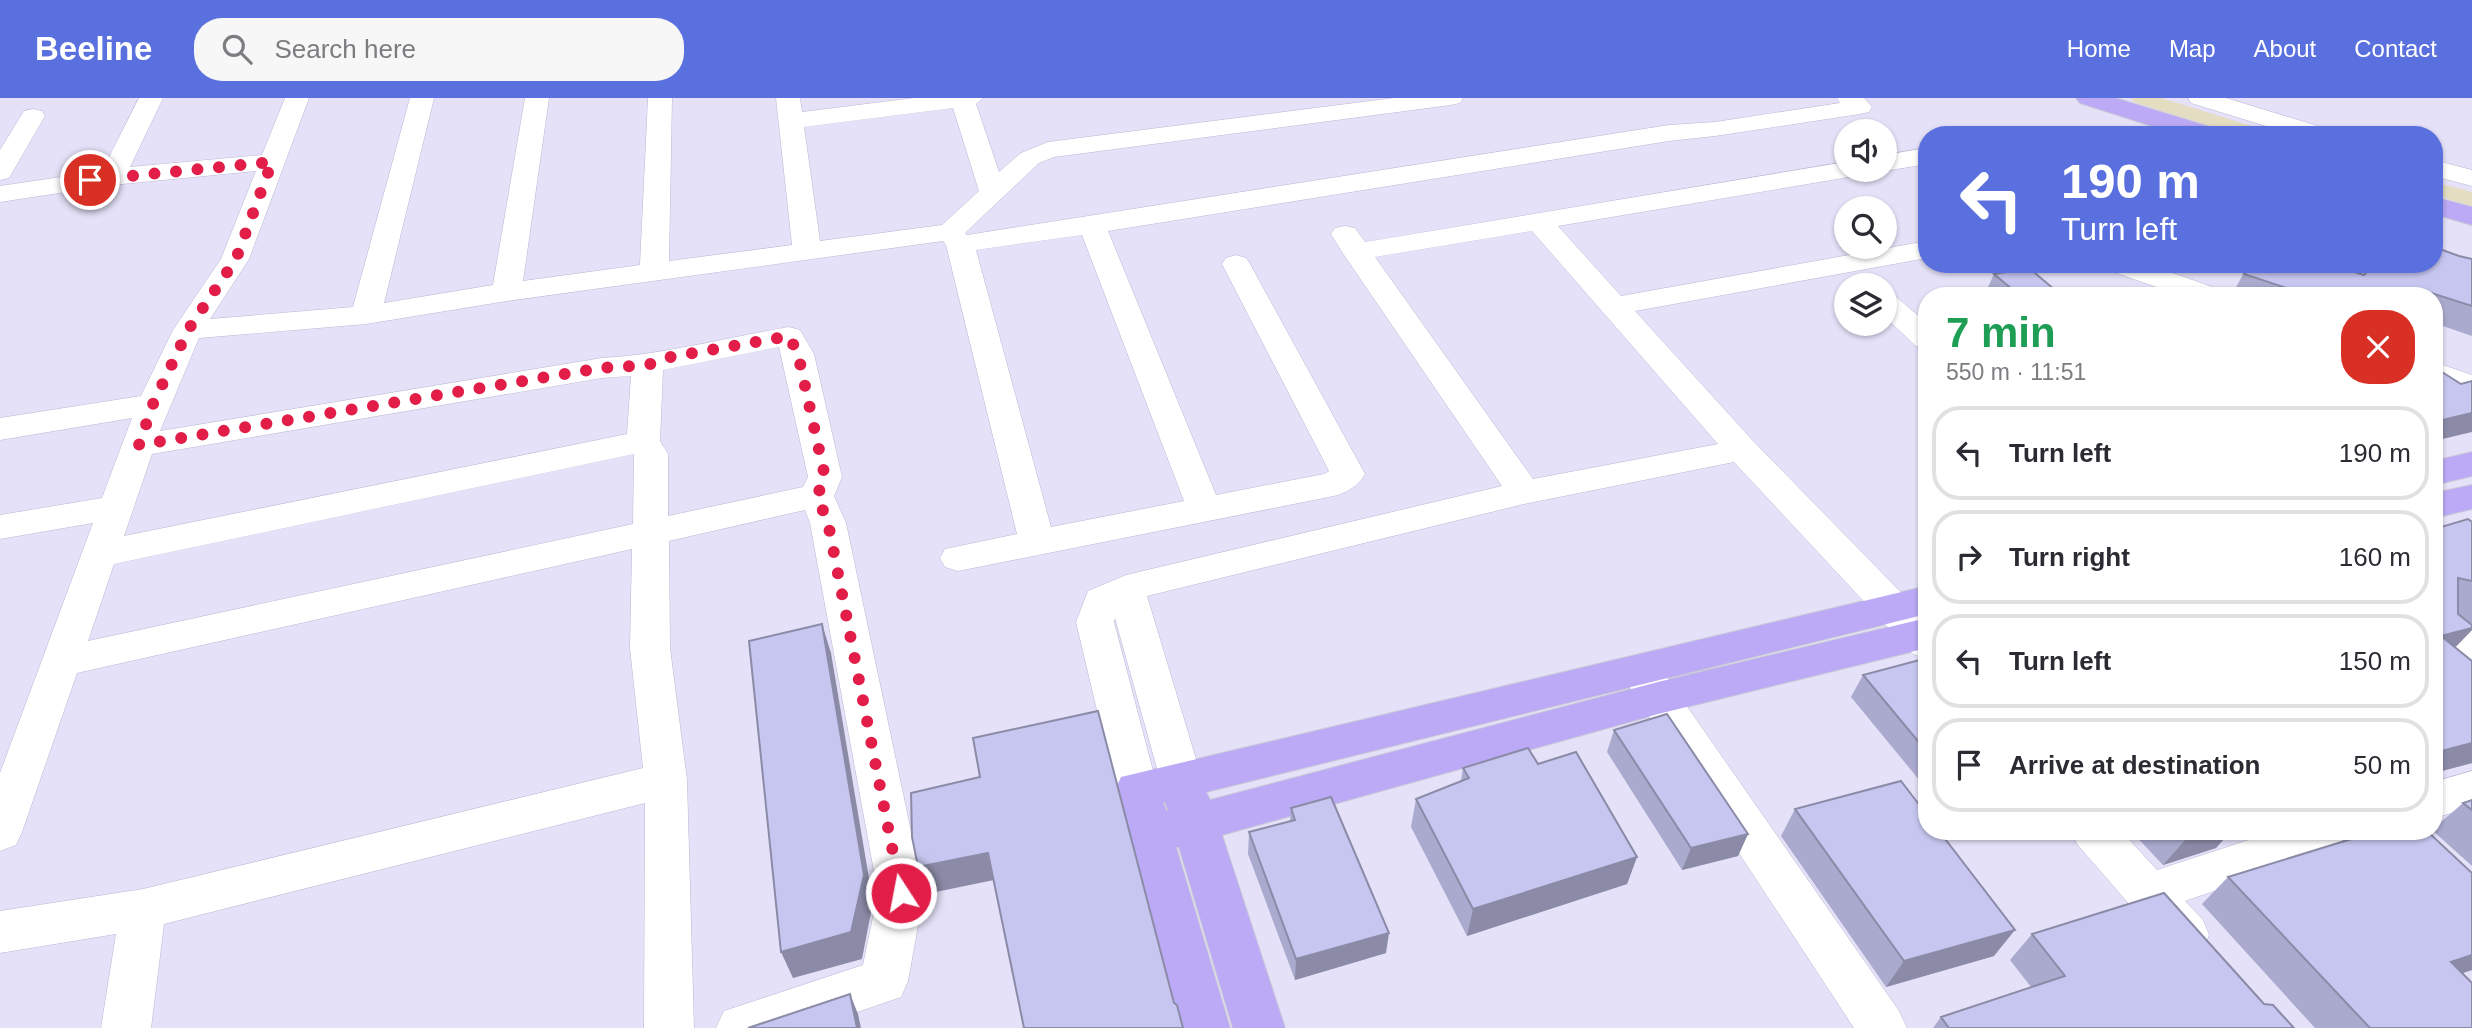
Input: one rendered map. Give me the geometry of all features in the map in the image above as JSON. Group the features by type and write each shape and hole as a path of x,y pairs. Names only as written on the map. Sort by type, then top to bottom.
{"main road":[{"path":"2089,98 2179,126"},
{"path":"2443,208 2472,216"},
{"path":"2443,471 2472,464"},
{"path":"2443,504 2472,497"},
{"path":"1204,1028 1150,835 1171,798 1649,684 1918,624"},
{"path":"1171,798 1259,1028"}],"street":[{"path":"112,177 151,98"},
{"path":"0,832 153,404 188,330 236,259 297,98"},
{"path":"366,316 422,98"},
{"path":"507,292 537,98"},
{"path":"654,272 660,98"},
{"path":"807,251 789,109 965,98 992,191"},
{"path":"955,238 992,191 1030,158 1048,150 1451,98"},
{"path":"188,330 366,316 507,292 807,251 1092,225 1668,133 1715,129 1860,107 1849,98"},
{"path":"2200,98 2292,126"},
{"path":"0,172 33,116"},
{"path":"1897,161 1918,158"},
{"path":"0,194 112,177 272,162"},
{"path":"2443,170 2472,178"},
{"path":"1524,492 1349,242 1539,222 1834,172"},
{"path":"1539,222 1742,450 1918,623"},
{"path":"1092,225 1204,508"},
{"path":"955,238 1038,544"},
{"path":"1616,306 1918,250"},
{"path":"1841,263 1852,273"},
{"path":"958,558 1335,484 1348,474 1236,264"},
{"path":"2144,273 2185,287"},
{"path":"1897,313 1918,331"},
{"path":"139,445 601,368 648,365 665,358 789,336 798,354 825,477 817,496 828,523 901,893 884,981 741,1028"},
{"path":"648,365 643,441 651,454 650,648 666,780 669,1028"},
{"path":"2443,375 2472,386"},
{"path":"0,429 153,404"},
{"path":"100,554 643,441"},
{"path":"1171,798 1126,588 1524,492 1742,450"},
{"path":"61,662 817,496"},
{"path":"0,527 117,507"},
{"path":"2443,629 2472,650"},
{"path":"1649,684 1882,1028"},
{"path":"0,932 143,909 666,780"},
{"path":"2443,797 2472,789"},
{"path":"2101,840 2214,966"},
{"path":"2149,893 2306,840"},
{"path":"126,1028 143,909"}],"shaded area":[{"path":"0,98 2472,98 2472,1028 0,1028"}],"building":[{"path":"2443,250 2472,259 2472,306 2443,297 2443,287 2284,287 2244,274 2358,273 2443,273"},
{"path":"2035,273 2051,287 2010,287 1994,274"},
{"path":"2443,373 2461,384 2472,381 2472,413 2443,420"},
{"path":"2468,519 2472,522 2472,581 2458,578 2458,614 2472,625 2472,628 2443,635 2443,526"},
{"path":"822,624 864,875 851,932 781,952 749,641"},
{"path":"2443,638 2472,661 2472,743 2443,751"},
{"path":"1918,660 1918,741 1863,675"},
{"path":"1098,711 1174,1003 1177,1005 1183,1028 1024,1028 988,853 918,867 912,837 911,793 980,777 973,738"},
{"path":"1667,714 1748,834 1691,848 1614,730"},
{"path":"1528,748 1538,764 1576,752 1637,857 1473,909 1416,799 1469,778 1463,768"},
{"path":"1901,781 1918,803 1918,840 1946,840 2015,930 1904,961 1795,809"},
{"path":"1331,797 1389,933 1296,959 1249,832 1295,820 1291,808"},
{"path":"2472,800 2472,810 2463,803"},
{"path":"2348,840 2437,840 2472,873 2472,955 2451,962 2472,983 2472,1028 2370,1028 2228,877"},
{"path":"2164,893 2264,1004 2273,1005 2294,1028 1949,1028 1941,1017 2065,976 2032,934"},
{"path":"850,994 857,1028 748,1028"}],"waterway":[{"path":"2141,98 2232,126"},
{"path":"2443,191 2472,199"}],"route":[{"path":"90,180 272,162 236,259 188,330 153,404 139,445 601,368 648,365 665,358 789,336 798,354 825,477 817,496 828,523 901,893"}]}
